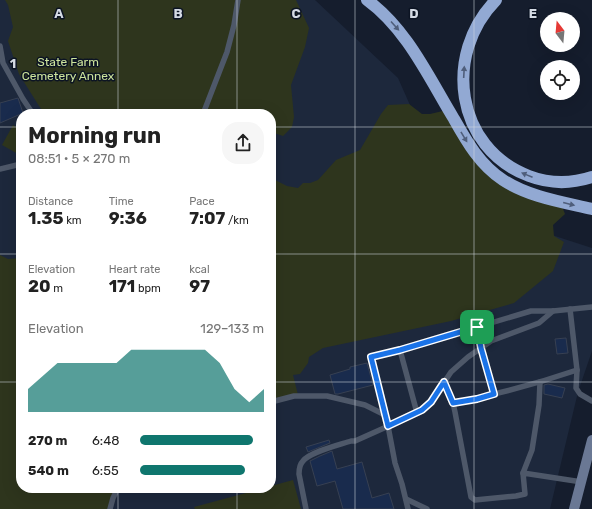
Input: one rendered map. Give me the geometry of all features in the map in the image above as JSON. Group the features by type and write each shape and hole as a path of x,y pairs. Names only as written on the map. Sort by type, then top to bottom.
{"highway":[{"path":"367,0 390,20 404,37 415,53 465,139 487,167 503,180 520,190 545,198 592,209"},
{"path":"496,0 477,25 468,45 465,57 464,92 468,111 476,131 488,148 496,156 513,169 523,174 534,178 556,182 578,181 592,177"}],"main road":[{"path":"574,509 592,440"}],"lane":[{"path":"204,109 227,52 234,25 238,0"},
{"path":"0,46 3,63 30,109"},
{"path":"0,169 16,165"},
{"path":"408,509 395,463 388,426 371,357 400,350 531,311 592,308"},
{"path":"570,309 577,370 576,388 580,394 592,401"},
{"path":"306,509 299,474 299,469 303,461 314,454 351,441 355,441 417,413 431,402 451,372 468,357 491,341 539,323 554,311"},
{"path":"477,327 481,348 494,394"},
{"path":"400,350 417,413"},
{"path":"453,403 477,399 540,382 577,370"},
{"path":"444,382 453,403 471,497 475,500 525,494 523,473 532,450 539,405 540,382"},
{"path":"276,401 294,396 327,396 365,405 385,415"},
{"path":"523,473 582,482"},
{"path":"110,509 116,493"},
{"path":"406,499 427,509"}],"shaded area":[{"path":"0,0 315,0 398,78 429,148 487,214 592,248 592,351 578,392 550,509 0,509"}],"green space":[{"name":"State Farm Cemetery Annex","path":"5,0 296,0 309,28 305,47 291,85 294,117 292,127 283,136 276,134 276,109 41,109 19,74 8,41 13,27 8,5"},
{"path":"409,104 422,114 430,114 447,110 494,174 561,204 565,214 553,225 554,236 564,242 553,271 514,303 451,321 323,348 309,357 308,363 300,374 293,375 298,395 276,402 276,180 287,186 298,188 303,183 310,183 318,180 336,160 360,150 388,105"},
{"path":"13,125 16,127 16,153 2,145"},
{"path":"0,255 8,259 16,258 16,493 117,493 112,509 0,509"},
{"path":"293,480 301,509 195,509 194,507 246,493 276,493 276,485"}],"building":[{"path":"18,98 22,109 16,109 16,116 0,123 0,103"},
{"path":"566,338 568,353 557,354 555,339"},
{"path":"367,363 373,385 335,394 330,375 350,369 350,367"},
{"path":"548,384 565,388 562,398 544,394 544,385"},
{"path":"329,440 330,443 308,452 306,447"},
{"path":"332,451 337,469 362,462 372,498 389,493 394,509 343,509 335,481 317,486 310,461"}],"route":[{"path":"477,327 481,348 494,394 477,399 453,403 444,382 431,402 422,410 388,426 371,357 477,327"}]}
